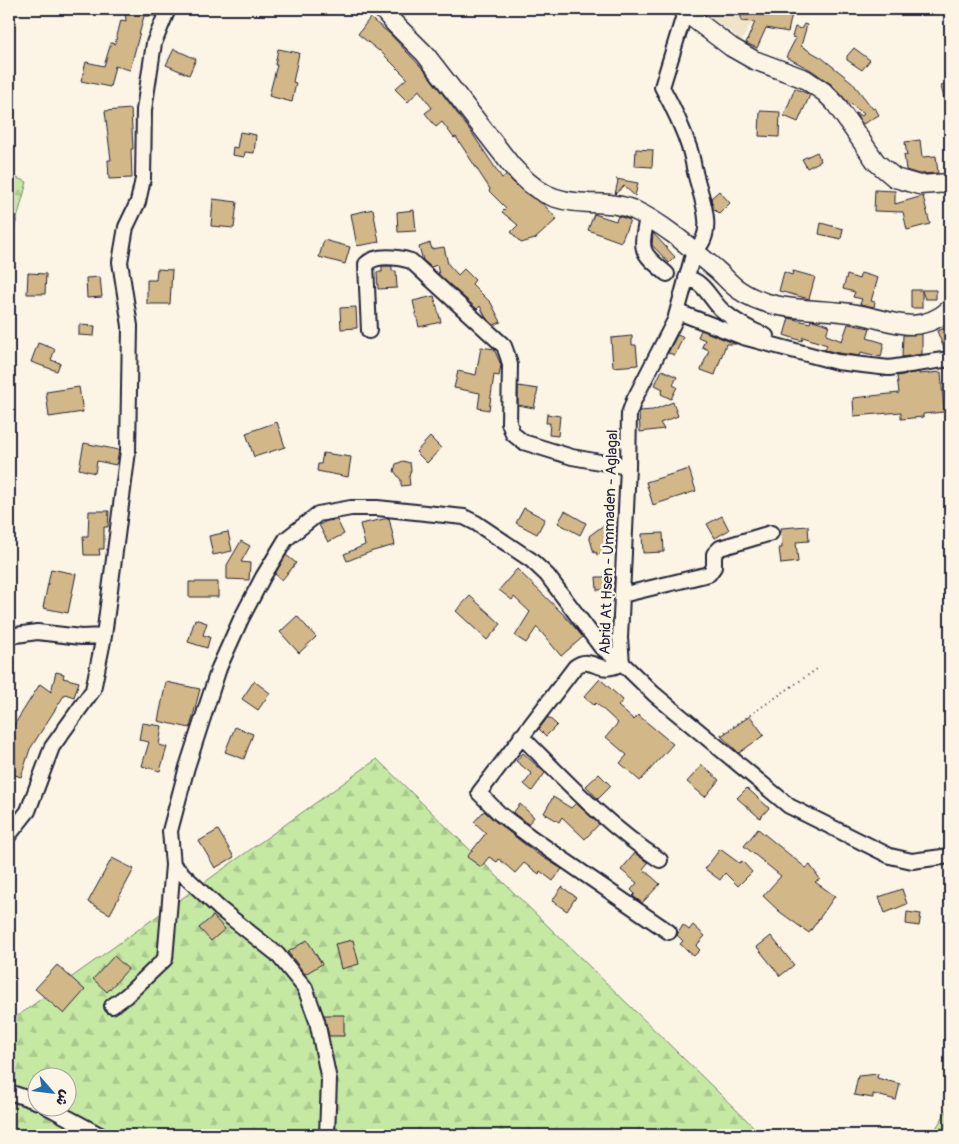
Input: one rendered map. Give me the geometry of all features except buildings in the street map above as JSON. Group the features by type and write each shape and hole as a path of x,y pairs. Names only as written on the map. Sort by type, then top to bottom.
{"main road":[{"path":"382,9 425,54 524,180 548,195 559,200 618,205 634,210 667,230 738,290 764,304 855,314 914,325 938,318 950,309"},
{"path":"683,10 708,31 754,60 805,79 824,92 836,103 876,162 895,178 918,185 950,183"}],"street":[{"path":"9,835 28,811 52,747 94,690 104,636 128,452 130,326 120,262 126,227 138,202 143,179 144,110 154,44 168,9"},
{"name":"Abrid At Ḥsen - Ummaden - Aglagal","path":"683,10 662,87 676,112 690,150 706,212 703,240 701,245 694,251 678,312 629,414 620,638 622,664 654,694 789,806 890,856 912,861 950,856"},
{"path":"647,218 642,240 646,256 667,274"},
{"path":"368,331 366,264 375,258 411,261 504,346 510,365 509,423 514,434 523,442 572,457 628,467"},
{"path":"686,278 705,288 717,306 735,321 751,330 779,341 786,348"},
{"path":"678,312 743,338 837,362 888,368 950,359"},
{"path":"112,1006 126,996 166,959 173,865 170,831 187,767 219,668 258,586 286,539 318,514 351,508 377,508 464,517 470,520 531,560 547,574 601,646 622,664 613,669 603,669 581,662 575,667 479,793 506,819 572,867 626,901 669,932"},
{"path":"622,595 709,574 714,567 714,554 720,548 771,533"},
{"path":"9,636 36,632 80,637 104,636"},
{"path":"521,736 593,809 643,849 660,860"},
{"path":"173,865 220,909 277,954 305,988 317,1021 329,1080 327,1135"},
{"path":"9,1092 28,1099"},
{"path":"65,1116 100,1135"}],"path":[{"path":"712,741 820,667"}],"shaded area":[{"path":"698,9 772,9 771,23 751,23 742,40"}],"green space":[{"path":"9,175 27,182 9,248"},
{"path":"377,759 762,1135 9,1135 9,1022"},
{"path":"950,1105 950,1135 932,1135"}]}
